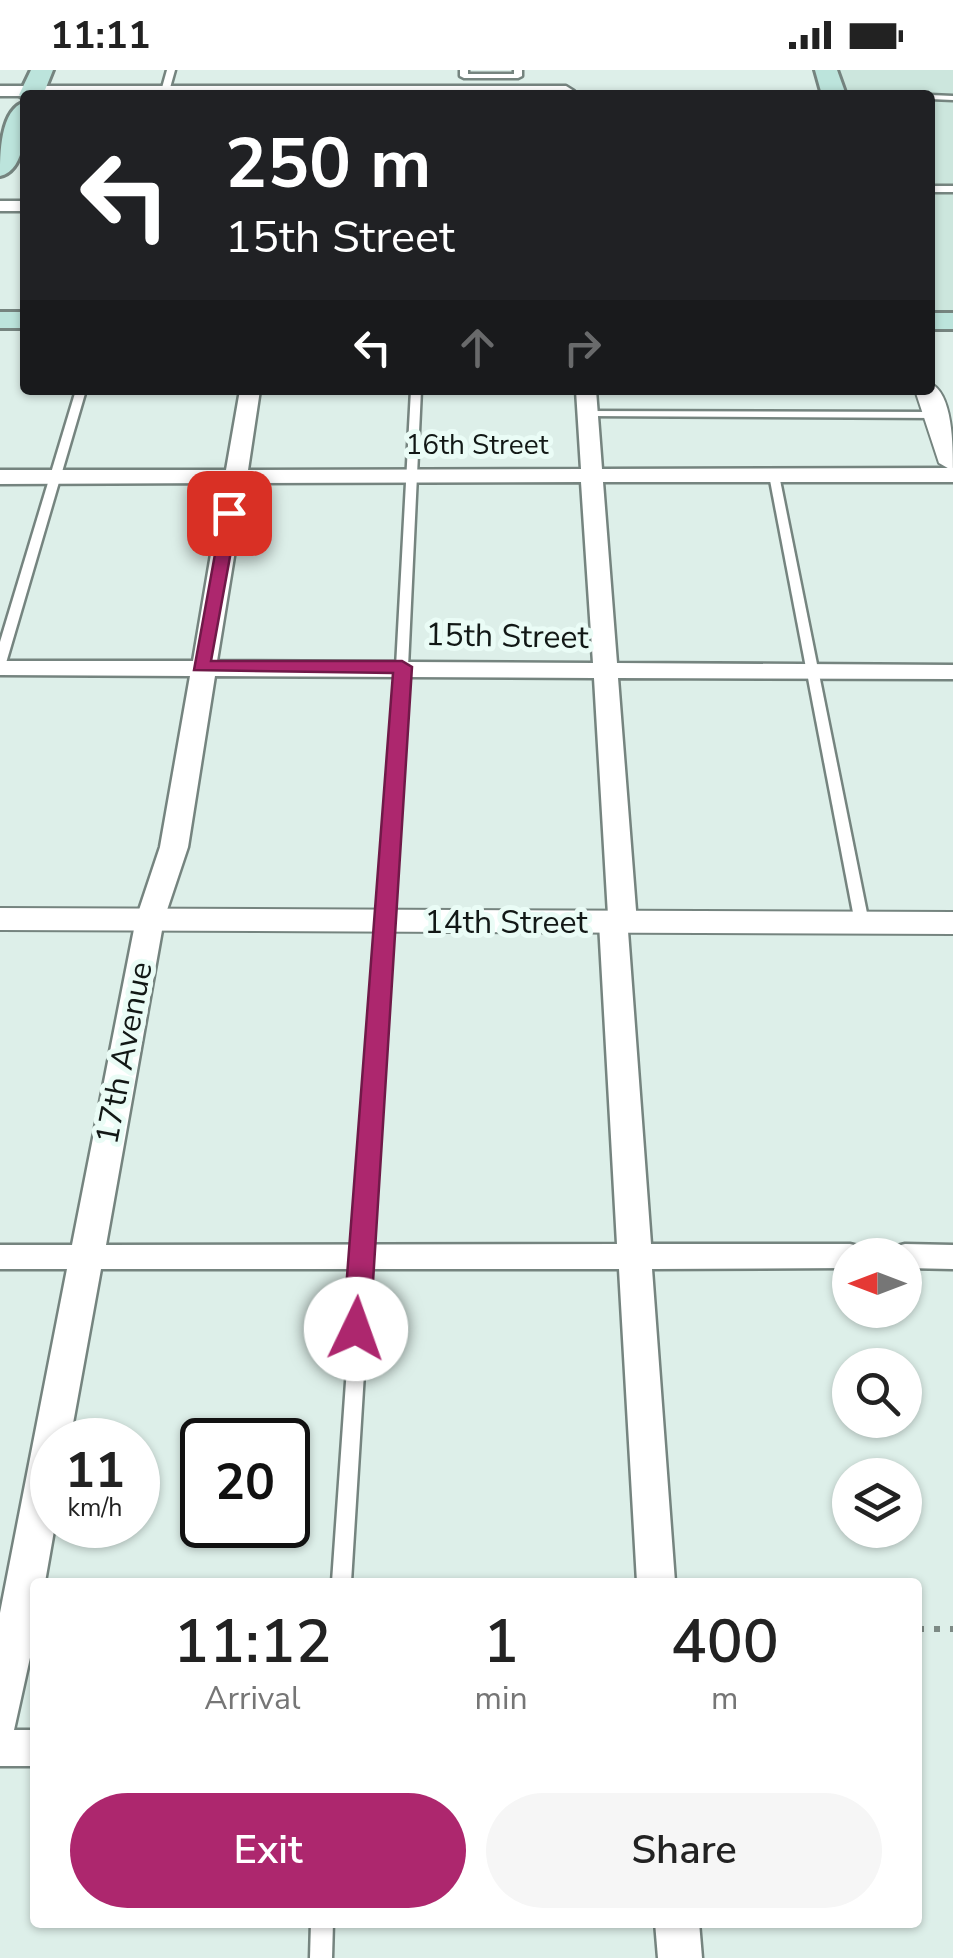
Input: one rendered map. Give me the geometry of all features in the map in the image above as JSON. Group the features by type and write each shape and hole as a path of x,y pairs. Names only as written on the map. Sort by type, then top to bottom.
{"main road":[{"path":"0,169 20,122"}],"street":[{"name":"17th Avenue","path":"0,1716 150,919 174,847 201,666 249,395"},
{"path":"586,402 607,670 656,1578"},
{"path":"932,402 953,463"},
{"name":"16th Street","path":"0,477 953,475"},
{"name":"15th Street","path":"0,665 953,672"},
{"name":"14th Street","path":"0,919 953,923"},
{"path":"0,1257 832,1256"},
{"path":"922,1256 953,1257"},
{"path":"0,1748 30,1748"},
{"path":"678,1928 680,1958"}],"lane":[{"path":"464,70 464,76 518,76 518,70"},
{"path":"0,665 80,395"},
{"path":"342,1578 402,667 416,395"},
{"path":"586,402 932,402"},
{"path":"774,475 862,923"},
{"path":"320,1958 322,1928"}],"path":[{"path":"922,1629 953,1629"}],"shaded area":[{"path":"834,70 953,70 953,316 935,316 935,90 840,90"}],"route":[{"path":"229,513 201,666 402,667 356,1329"}]}
